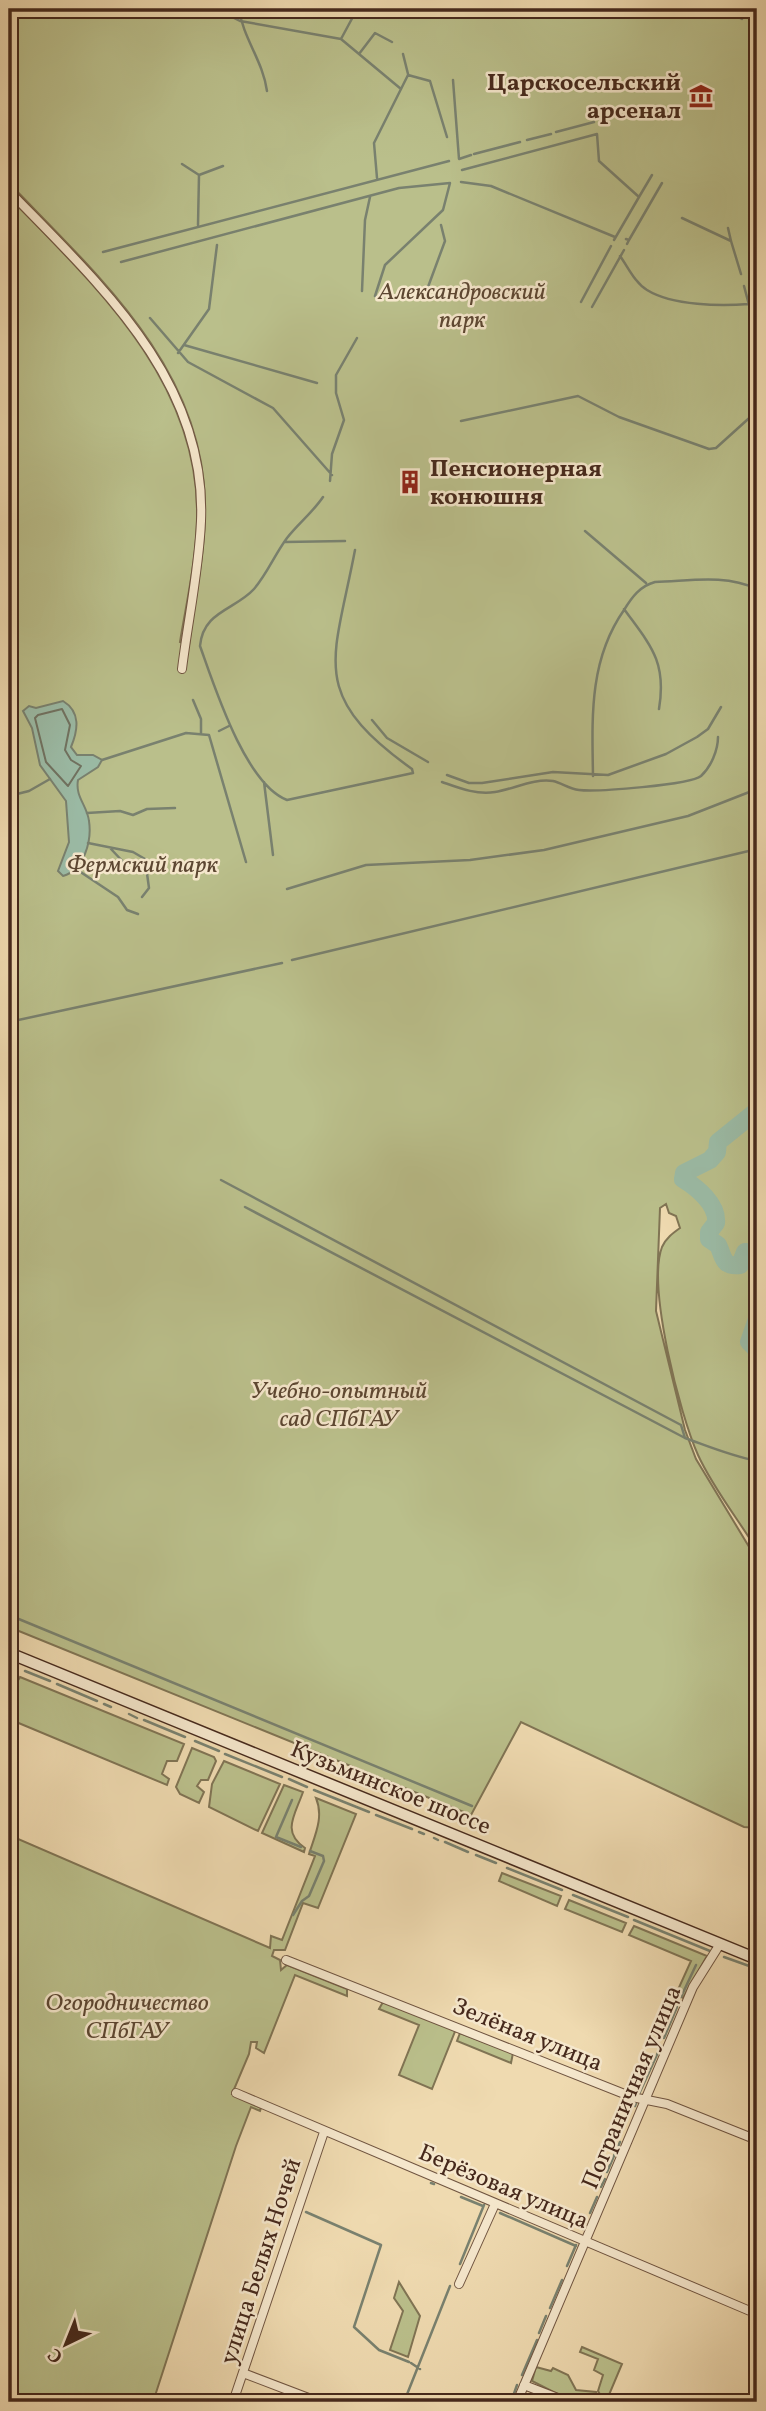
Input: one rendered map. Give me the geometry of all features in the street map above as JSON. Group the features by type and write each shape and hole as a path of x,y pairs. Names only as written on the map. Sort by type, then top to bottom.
{"main road":[{"name":"Кузьминское шоссе","path":"9,1653 757,1959"}],"street":[{"path":"9,191 125,315 162,368 183,411 197,464 201,522 182,669"},
{"name":"Пограничная улица","path":"517,2402 693,1987 720,1944"},
{"name":"Зелёная улица","path":"286,1960 645,2101 667,2104 757,2140"},
{"name":"Берёзовая улица","path":"236,2094 757,2314"},
{"name":"улица Белых Ночей","path":"233,2402 324,2132"},
{"path":"459,2284 495,2204"},
{"path":"243,2373 319,2402"},
{"path":"524,2385 568,2402"}],"green space":[{"path":"9,9 757,9 757,1550 698,1455 675,1382 662,1320 659,1266 662,1247 680,1228 676,1216 669,1213 666,1204 660,1208 656,1311 685,1430 696,1459 757,1560 757,1828 744,1827 521,1722 471,1815 9,1627 9,197 74,264 134,336 159,375 179,417 192,461 197,509 194,559 180,642 189,645 202,556 205,502 199,453 185,408 165,365 108,288 9,183"},
{"path":"20,1677 184,1744 177,1761 167,1761 162,1774 169,1779 167,1785 9,1719 9,1696"},
{"path":"192,1748 214,1757 216,1761 208,1780 201,1780 197,1786 204,1792 199,1803 180,1794 176,1787"},
{"path":"224,1761 280,1784 258,1831 209,1807 212,1784"},
{"path":"284,1785 303,1792 292,1829 293,1836 305,1848 304,1852 262,1833"},
{"name":"Огородничество СПбГАУ","path":"316,1798 356,1814 318,1908 303,1903 285,1950 274,1950 272,1956 280,1960 281,1970 287,1965 347,1989 347,1996 295,1975 264,2053 256,2048 257,2042 251,2042 249,2054 232,2094 261,2108 260,2111 251,2107 236,2146 153,2402 9,2402 9,1835 270,1948 271,1936 282,1940 315,1856 309,1854 319,1819"},
{"path":"502,1873 561,1896 557,1906 499,1881"},
{"path":"569,1900 626,1923 622,1932 565,1909"},
{"path":"634,1926 707,1956 683,1998 676,1994 691,1961 629,1935"},
{"path":"383,2002 456,2029 432,2089 399,2075 419,2025 379,2009"},
{"path":"460,2033 513,2053 511,2063 457,2041"},
{"path":"399,2282 420,2316 408,2357 390,2350 403,2311 394,2298"},
{"path":"582,2347 622,2364 606,2402 573,2402 532,2381 536,2367 551,2371 553,2368 568,2375 576,2390 596,2392 598,2399 603,2399 598,2391 603,2375 594,2370 598,2359 580,2352"}],"water":[{"path":"63,701 73,710 75,716 75,734 71,747 77,755 93,755 102,760 98,767 78,780 78,791 89,821 88,846 76,868 63,876 58,871 69,842 66,801 40,765 32,728 23,711 29,706 36,708"}],"waterway":[{"path":"216,9 240,21 341,39 401,89"},
{"path":"239,9 267,91"},
{"path":"269,9 285,17"},
{"path":"693,9 704,9"},
{"path":"722,9 742,19"},
{"path":"736,16 740,9"},
{"path":"341,39 355,13"},
{"path":"757,17 752,25 757,27"},
{"path":"359,54 375,33 392,42"},
{"path":"403,54 408,74"},
{"path":"377,178 374,143 408,75 430,81 447,137"},
{"path":"453,80 459,159 471,155"},
{"path":"556,132 594,122"},
{"path":"527,140 551,134"},
{"path":"462,170 597,134 599,161 639,197 614,240"},
{"path":"474,154 520,142"},
{"path":"103,252 449,161"},
{"path":"182,164 199,175 198,225"},
{"path":"199,175 223,166"},
{"path":"639,197 652,175"},
{"path":"461,182 491,186 615,237"},
{"path":"121,262 399,188 450,183 443,210 385,265 375,296"},
{"path":"629,240 662,183"},
{"path":"362,291 365,220 370,197"},
{"path":"682,218 731,241 741,274"},
{"path":"428,287 445,241 441,225"},
{"path":"728,228 731,241"},
{"path":"626,239 629,240 627,244"},
{"path":"750,242 757,273"},
{"path":"178,353 209,309 217,245"},
{"path":"581,302 611,246"},
{"path":"592,307 624,250"},
{"path":"620,256 639,283 658,295 697,304 749,304"},
{"path":"744,286 757,335"},
{"path":"150,318 188,362 273,408 332,475"},
{"path":"330,481 332,454 344,420 336,393 336,375 357,338"},
{"path":"184,345 317,383"},
{"path":"461,421 578,396 619,417 709,449 716,448 757,411"},
{"path":"323,497 287,538 254,589 207,625 200,646 223,708 245,755 258,775 272,790 287,800 413,773 412,769 379,743 356,719 342,696 336,673 340,620 355,550"},
{"path":"585,531 646,583"},
{"path":"285,542 345,541"},
{"path":"593,776 593,711 599,669 613,629 633,596 655,582 720,580 757,589"},
{"path":"624,609 649,644 658,666 661,678 659,709"},
{"path":"193,700 201,719 201,733"},
{"path":"447,775 469,783 553,772 608,775 666,754 697,737 708,729 721,707"},
{"path":"372,720 387,738 428,762"},
{"path":"219,731 229,726"},
{"path":"102,760 186,733 209,735 246,862"},
{"path":"442,782 481,793 502,791 546,780 575,789 589,790 680,782 701,776 705,772 713,758 718,737"},
{"path":"9,796 29,791 50,779"},
{"path":"264,782 273,855"},
{"path":"287,889 366,865 470,860 544,850 688,816 757,789"},
{"path":"87,813 120,811 133,815 147,809 175,808"},
{"path":"88,843 133,852 145,859 149,888 142,897"},
{"path":"111,849 127,866"},
{"path":"292,960 757,849"},
{"path":"76,869 118,897 127,910 138,914"},
{"path":"9,1022 282,963"},
{"path":"754,1113 718,1142 717,1152 710,1160 684,1173 683,1179 700,1191 714,1209 716,1223 709,1232 709,1239 718,1245 727,1263 740,1265 745,1252 757,1254"},
{"path":"221,1180 681,1425 685,1438"},
{"path":"245,1207 685,1438 757,1461"},
{"path":"757,1319 749,1342 757,1350"},
{"path":"9,1615 472,1806"},
{"path":"25,1671 50,1681"},
{"path":"57,1684 97,1701"},
{"path":"104,1704 111,1707"},
{"path":"129,1714 137,1718"},
{"path":"144,1720 185,1737"},
{"path":"195,1741 219,1751"},
{"path":"225,1754 282,1777"},
{"path":"289,1779 307,1787"},
{"path":"314,1790 369,1812"},
{"path":"292,1800 276,1837 301,1847"},
{"path":"376,1815 412,1829"},
{"path":"419,1832 424,1834"},
{"path":"434,1838 438,1840"},
{"path":"445,1842 468,1852"},
{"path":"293,1915 302,1901 309,1896 324,1861 323,1856 310,1851"},
{"path":"476,1855 496,1863"},
{"path":"507,1868 562,1890"},
{"path":"573,1895 628,1917"},
{"path":"634,1920 710,1951"},
{"path":"724,1957 752,1967"},
{"path":"681,1997 696,1965"},
{"path":"664,2038 677,2007"},
{"path":"639,2094 660,2048"},
{"path":"607,2172 620,2142"},
{"path":"601,2187 605,2179"},
{"path":"461,2197 483,2206"},
{"path":"590,2213 597,2197"},
{"path":"460,2264 484,2205"},
{"path":"306,2212 381,2245 354,2327 379,2350 409,2362"},
{"path":"500,2213 576,2246"},
{"path":"583,2229 586,2221"},
{"path":"567,2266 576,2245"},
{"path":"550,2308 562,2280"},
{"path":"404,2402 450,2286"},
{"path":"539,2333 546,2316"},
{"path":"522,2375 537,2340"},
{"path":"411,2363 420,2369"},
{"path":"511,2402 517,2385"}],"place":[{"name":"Царскосельский арсенал","path":"701,96"},
{"name":"Пенсионерная конюшня","path":"410,482"}],"park label":[{"name":"Александровский парк","path":"462,305"},
{"name":"Фермский парк","path":"142,864"},
{"name":"Учебно-опытный сад СПбГАУ","path":"339,1404"}]}
